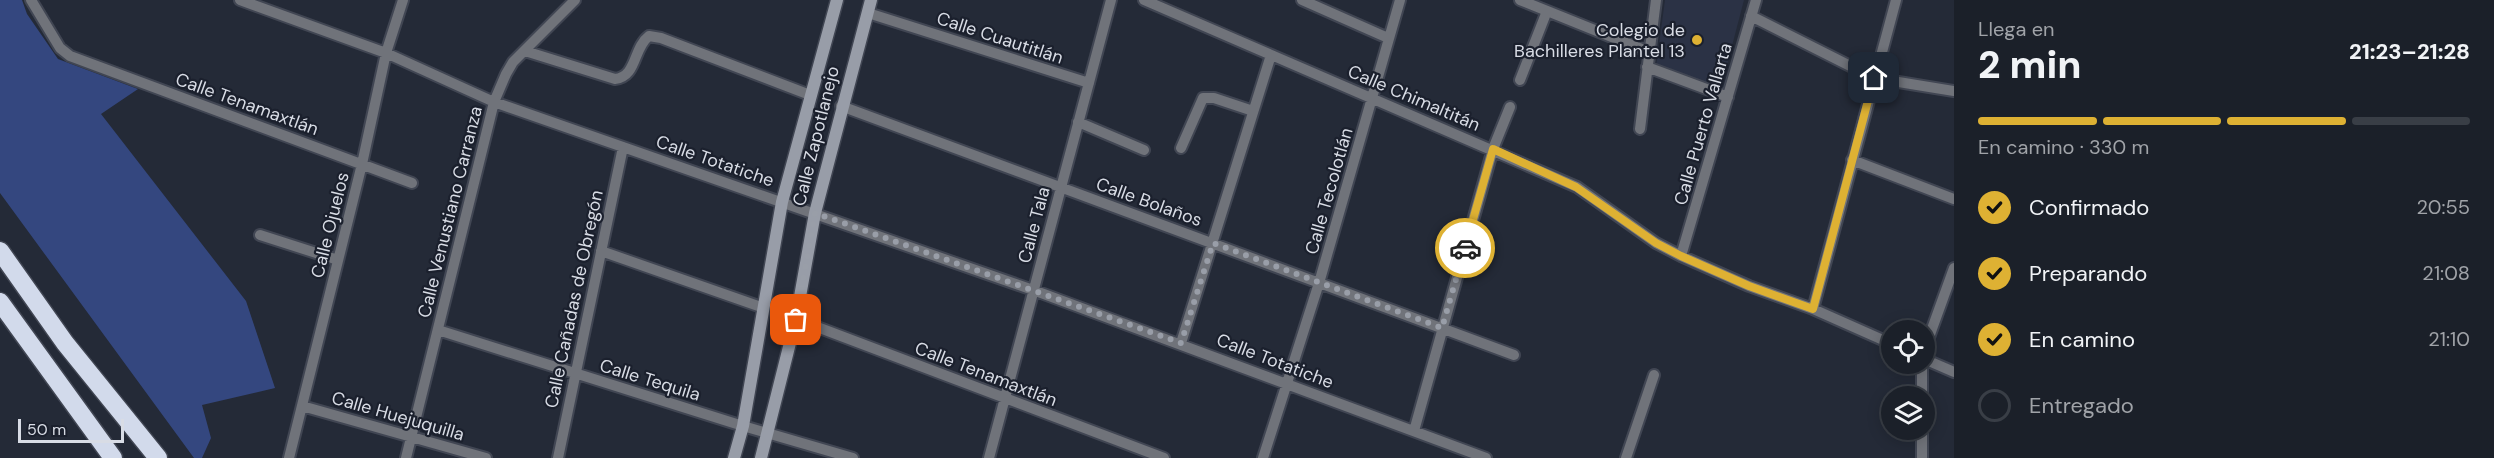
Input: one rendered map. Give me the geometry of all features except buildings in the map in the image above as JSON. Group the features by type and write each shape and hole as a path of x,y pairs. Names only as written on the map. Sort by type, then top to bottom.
{"highway":[{"path":"0,251 65,343 158,458"},
{"path":"0,302 112,458"}],"street":[{"name":"Calle Tenamaxtlán","path":"31,0 60,48 70,56 412,183"},
{"name":"Calle Totatiche","path":"240,0 386,54 494,102 1181,343 1486,458"},
{"name":"Calle Ojuelos","path":"289,458 362,164 386,54 403,0"},
{"name":"Calle Venustiano Carranza","path":"406,458 494,102 506,74 575,0"},
{"name":"Calle Zapotlanejo","path":"735,458 782,202 837,0"},
{"name":"Calle Zapotlanejo","path":"761,458 796,320 815,213 841,106 871,0"},
{"name":"Calle Tala","path":"989,458 1111,0"},
{"name":"Calle Chimaltitán","path":"1144,0 1493,149 1576,187 1656,243 1681,256 1881,339"},
{"path":"1302,0 1388,38"},
{"name":"Calle Tecolotlán","path":"1263,458 1319,283 1400,0"},
{"path":"1520,0 1649,52"},
{"path":"1640,129 1656,0"},
{"name":"Calle Puerto Vallarta","path":"1681,256 1756,0"},
{"path":"1813,309 1896,0"},
{"path":"1520,80 1546,11"},
{"name":"Calle Cuautitlán","path":"868,13 1089,84"},
{"path":"1751,16 1874,78 1954,92"},
{"path":"525,51 615,79 622,79 629,73 642,41 649,36 661,38 810,95"},
{"path":"1181,343 1270,55"},
{"path":"1647,67 1728,97"},
{"path":"1181,148 1203,98 1214,98 1253,111"},
{"name":"Calle Bolaños","path":"841,106 1514,355"},
{"path":"1414,431 1493,149 1510,107"},
{"path":"1078,122 1144,150"},
{"name":"Calle Cañadas de Obregón","path":"558,458 623,147"},
{"path":"1852,160 1954,199"},
{"path":"260,236 338,261"},
{"path":"601,251 764,308"},
{"path":"1935,321 1954,268"},
{"name":"Calle Tenamaxtlán","path":"796,320 1164,458"},
{"name":"Calle Tequila","path":"438,330 742,426 854,458"},
{"path":"1935,365 1954,372"},
{"path":"1626,458 1654,375"},
{"name":"Calle Huejuquilla","path":"302,406 486,458"},
{"path":"1922,440 1922,458"}],"shaded area":[{"path":"0,0 22,0 27,14 58,59 138,89 101,114 246,301 275,388 202,405 211,438 202,458 194,458 0,193"},
{"name":"Colegio de Bachilleres Plantel 13","path":"1665,0 1744,0 1721,88 1656,67"}],"way so far":[{"path":"796,320 815,213 1181,343 1213,243 1442,328 1465,248"}],"place":[{"name":"Colegio de Bachilleres Plantel 13","path":"1697,40"}],"route":[{"path":"1465,248 1493,149 1576,187 1656,243 1681,256 1749,286 1813,309 1874,78"}]}
